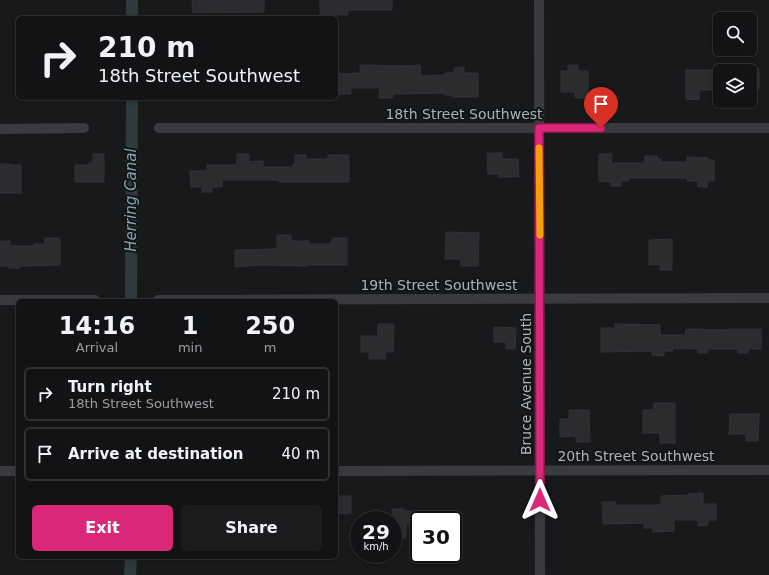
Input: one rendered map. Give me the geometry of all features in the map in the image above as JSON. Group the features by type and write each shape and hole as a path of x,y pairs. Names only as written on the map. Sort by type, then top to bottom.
{"street":[{"name":"Bruce Avenue South","path":"539,0 540,575"},
{"path":"0,129 84,128"},
{"name":"18th Street Southwest","path":"159,128 769,128"},
{"name":"19th Street Southwest","path":"338,300 769,298"},
{"path":"0,300 16,300"},
{"name":"20th Street Southwest","path":"338,470 769,470"},
{"path":"0,471 16,471"}],"building":[{"path":"192,0 264,0 264,12 193,13"},
{"path":"320,0 392,0 392,10 348,10 348,15 320,15"},
{"path":"360,65 420,65 421,76 445,75 445,73 454,73 454,68 464,67 464,73 478,73 478,97 452,97 452,95 445,95 445,93 393,94 392,98 379,98 380,88 351,88 351,94 338,94 338,74 360,73"},
{"path":"568,65 578,65 578,71 588,71 588,98 575,98 575,92 561,92 561,71 568,71"},
{"path":"757,69 759,69 759,89 757,89"},
{"path":"686,70 713,70 713,90 699,90 699,100 686,99"},
{"path":"487,153 502,153 502,159 518,159 519,177 499,177 499,174 488,174"},
{"path":"93,154 104,154 104,182 75,182 75,165 89,165 89,163 93,163"},
{"path":"237,154 249,154 249,162 263,161 263,167 292,167 292,165 295,165 295,155 306,155 306,159 328,159 328,155 349,155 349,182 222,180 222,187 212,187 212,192 202,192 202,187 191,187 190,171 207,171 207,165 237,165"},
{"path":"599,154 612,154 611,163 645,163 645,156 657,156 657,159 661,159 661,162 687,162 687,157 708,158 708,160 714,160 714,181 707,181 707,187 698,187 698,181 687,181 687,178 630,178 629,181 621,181 621,186 611,186 611,182 599,181"},
{"path":"0,164 21,165 21,193 0,193"},
{"path":"446,232 479,233 478,266 461,266 461,259 445,259"},
{"path":"277,235 291,235 291,241 309,241 309,244 332,244 332,238 347,238 347,265 261,265 235,267 235,250 277,249"},
{"path":"44,238 60,238 60,265 20,266 20,268 1,266 0,241 10,241 10,246 34,246 34,244 45,244"},
{"path":"672,239 672,270 660,270 660,264 649,265 649,240"},
{"path":"378,324 394,324 393,352 385,352 385,359 369,359 369,352 361,352 361,336 378,336"},
{"path":"615,324 660,325 660,335 685,335 686,329 761,329 761,349 748,349 748,353 738,353 738,349 707,349 707,353 698,353 698,349 673,348 673,351 664,351 664,356 652,355 652,351 601,352 601,328 615,328"},
{"path":"494,327 516,328 515,349 506,349 506,342 494,342"},
{"path":"654,403 675,403 675,443 660,443 660,433 643,433 643,410 654,410"},
{"path":"569,410 589,410 590,442 576,442 576,436 560,437 560,419 569,419"},
{"path":"730,414 759,414 758,441 746,441 746,434 729,434"},
{"path":"703,493 703,504 716,504 716,520 708,520 708,525 698,526 698,520 674,520 674,531 653,532 653,528 644,528 644,523 603,524 602,502 615,502 615,505 661,505 661,496"},
{"path":"338,496 351,496 350,513 338,514"},
{"path":"392,509 404,509 404,511 410,511 410,524 406,524 406,538 402,538 402,511 392,511"}],"waterway":[{"name":"Herring Canal","path":"132,0 132,16"},
{"name":"Herring Canal","path":"131,299 132,100"},
{"name":"Herring Canal","path":"130,575 131,559"}],"slow traffic":[{"path":"539,148 540,235"}],"route":[{"path":"540,500 539,128 601,128"}]}
